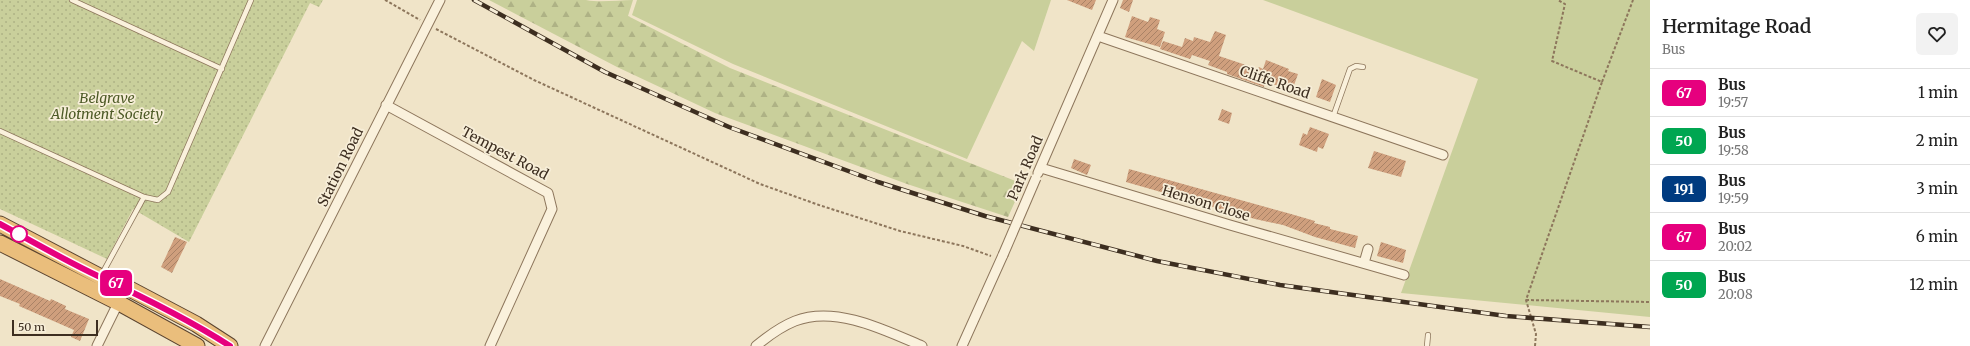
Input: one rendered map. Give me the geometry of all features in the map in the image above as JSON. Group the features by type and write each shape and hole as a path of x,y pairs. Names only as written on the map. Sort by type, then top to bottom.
{"highway":[{"path":"0,224 101,277 126,287 196,324 230,346"},
{"path":"0,243 119,302 197,346"}],"street":[{"name":"Station Road","path":"265,346 386,104 440,0"},
{"name":"Park Road","path":"962,346 1041,168 1113,0"},
{"name":"Cliffe Road","path":"1098,36 1443,155"},
{"name":"Tempest Road","path":"386,104 548,192 552,209 490,346"},
{"name":"Henson Close","path":"1041,168 1230,225 1404,275"},
{"path":"1364,263 1368,249"},
{"path":"97,346 126,287"},
{"path":"756,346 775,330 796,320 837,316 871,324 922,346"}],"lane":[{"path":"72,0 222,70"},
{"path":"0,131 144,197 158,200 168,192 251,0"},
{"path":"1333,117 1350,69 1356,66 1363,67"},
{"path":"101,277 144,197"},
{"path":"1426,346 1428,335"}],"path":[{"path":"385,0 429,22 534,80 760,184 819,206 900,231 1002,257"},
{"path":"1558,0 1565,4 1552,61 1602,82"},
{"path":"1535,346 1536,334 1526,300 1602,82 1633,0"},
{"path":"1526,300 1650,302"}],"green space":[{"name":"Belgrave Allotment Society","path":"0,0 323,0 319,7 310,3 189,242 133,209 107,259 0,209"},
{"path":"489,0 633,0 628,16 730,68 1023,184 1008,217 907,184 715,113 617,67"},
{"path":"637,0 1051,0 1034,51 1022,41 967,159 733,64 632,15"},
{"path":"1263,0 1650,0 1650,317 1401,293 1478,79"}],"building":[{"path":"1067,0 1096,0 1092,10"},
{"path":"1123,0 1133,0 1129,12 1120,8"},
{"path":"1132,16 1148,22 1150,17 1160,20 1157,29 1165,32 1160,47 1125,37"},
{"path":"1215,31 1226,35 1219,56 1258,69 1259,67 1263,69 1266,60 1289,69 1288,71 1298,74 1293,88 1282,84 1281,87 1265,81 1264,87 1227,74 1227,72 1208,65 1210,61 1192,55 1190,59 1160,49 1163,41 1182,47 1185,38 1193,41 1194,37 1210,42"},
{"path":"1322,79 1336,85 1330,102 1316,97"},
{"path":"1222,109 1232,113 1229,124 1218,120"},
{"path":"1310,127 1329,134 1323,149 1318,147 1317,152 1299,145 1303,133 1307,135"},
{"path":"1374,151 1406,161 1401,177 1368,168"},
{"path":"1074,159 1091,165 1087,175 1071,168"},
{"path":"1129,169 1315,221 1314,223 1330,227 1330,229 1358,236 1355,248 1315,237 1283,225 1255,219 1126,182"},
{"path":"175,237 187,242 172,273 161,267"},
{"path":"1381,242 1406,250 1403,263 1377,256"},
{"path":"0,279 50,301 51,299 66,306 65,309 89,319 80,341 71,337 74,330 0,296"}],"railway":[{"path":"474,0 605,72 729,127 878,182 985,216 1157,261 1280,285 1506,316 1650,327"}],"bus line":[{"name":"67","path":"0,224 101,277 126,287 196,324 230,346"}]}
